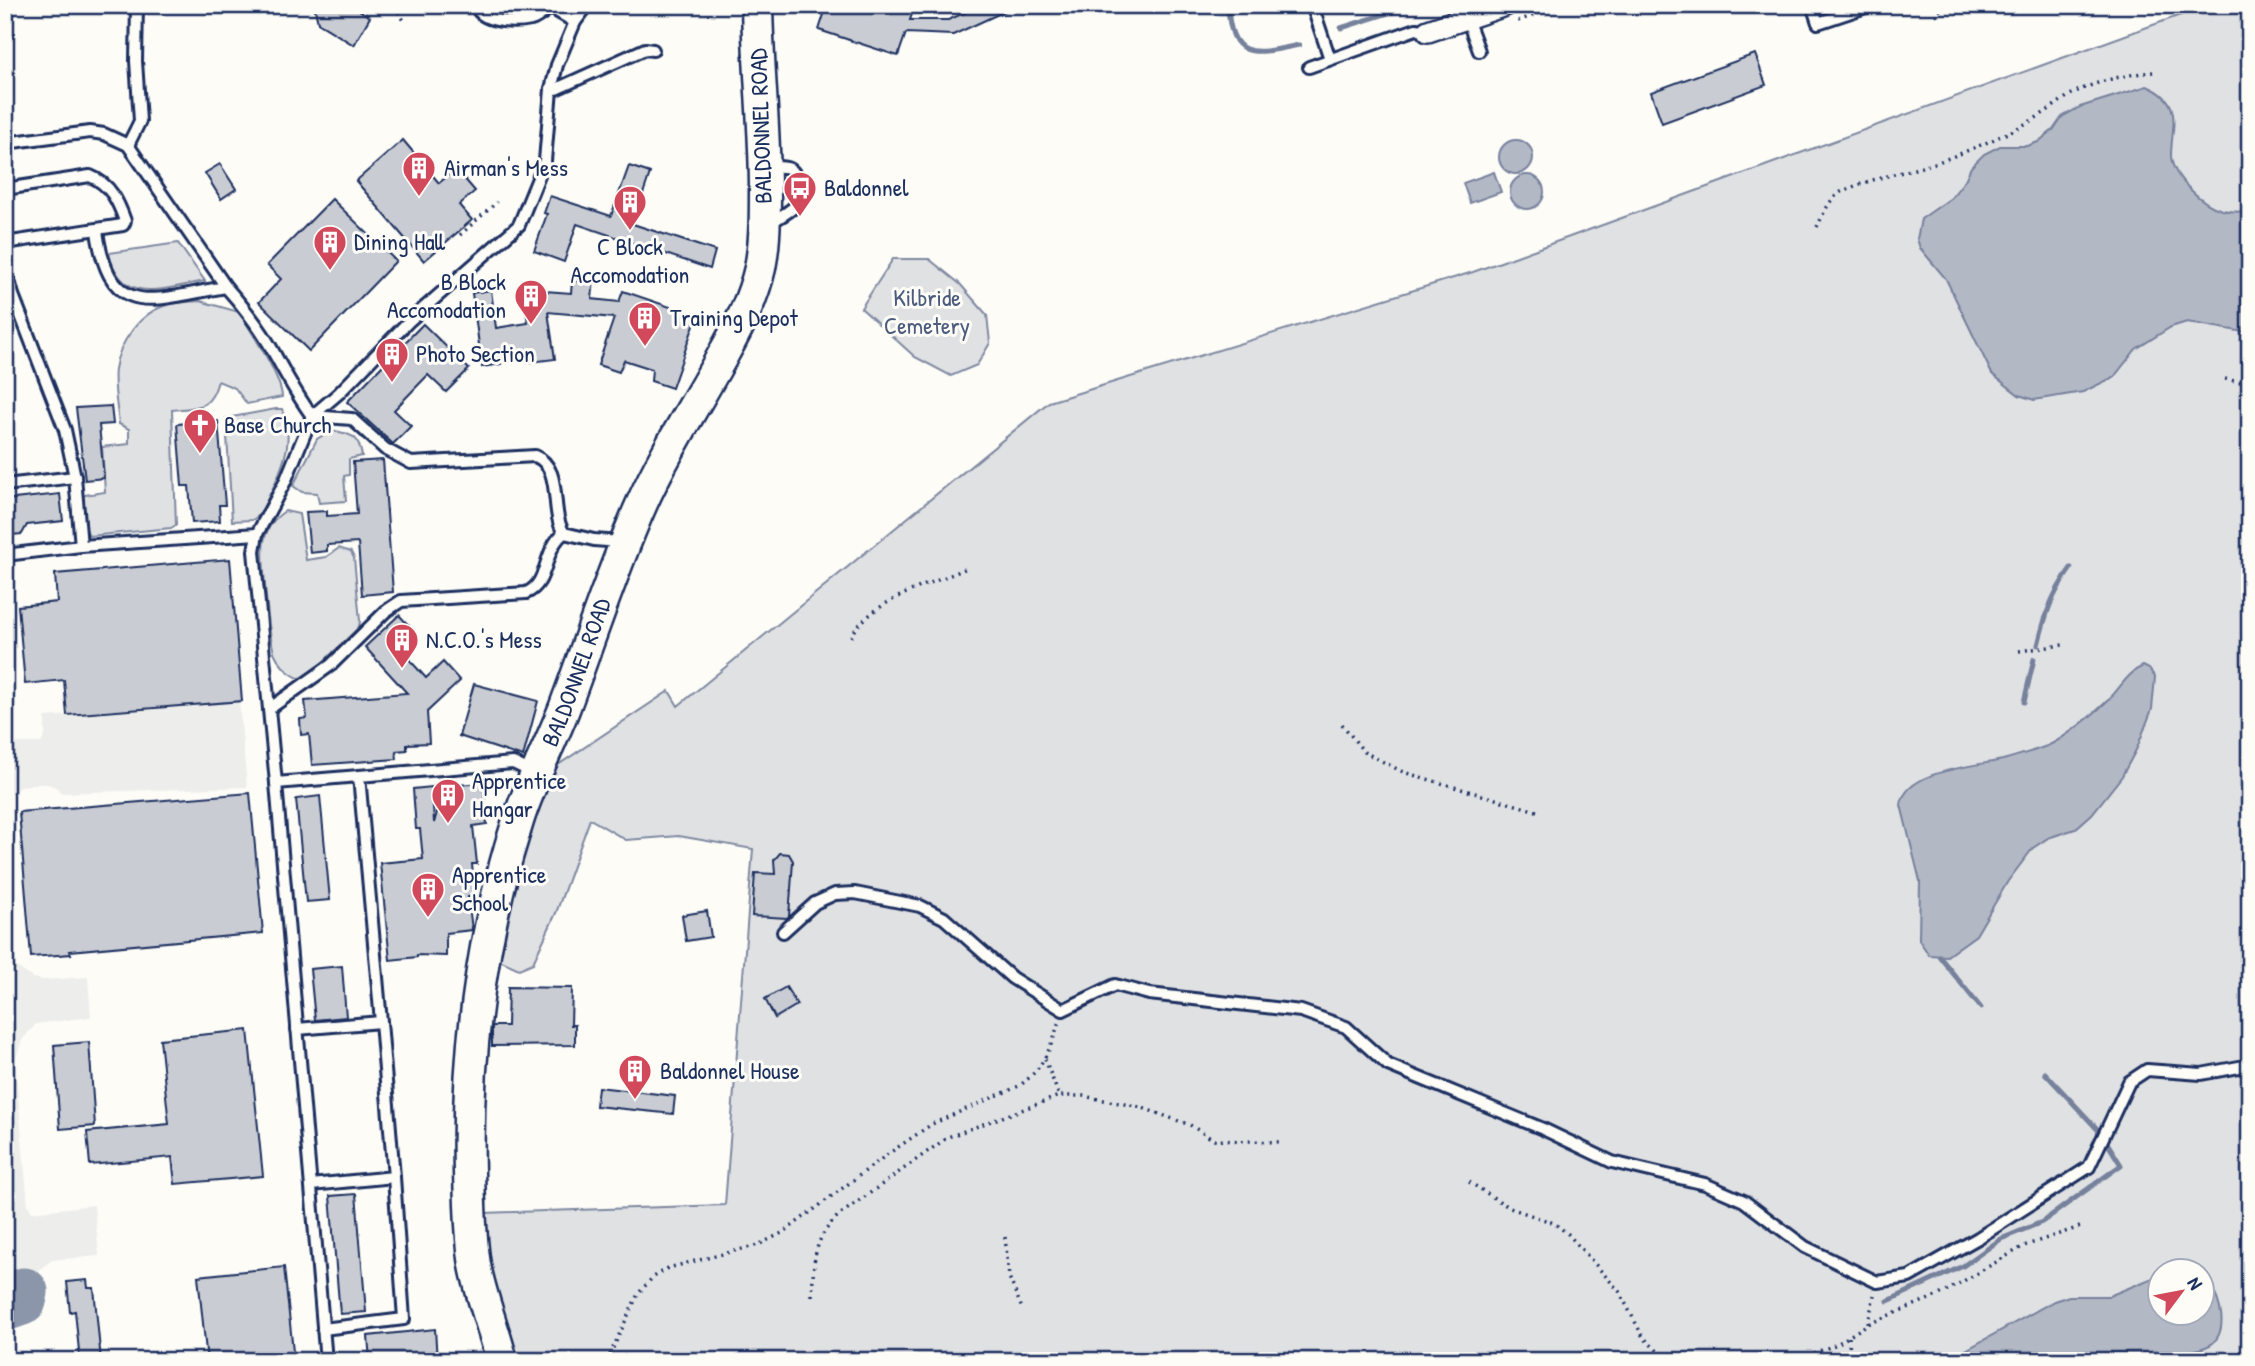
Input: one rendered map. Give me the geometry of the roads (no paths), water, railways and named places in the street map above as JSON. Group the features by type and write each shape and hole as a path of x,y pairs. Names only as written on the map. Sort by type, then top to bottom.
{"street":[{"name":"BALDONNEL ROAD","path":"502,1361 475,1266 470,1206 470,1068 477,1001 493,911 519,818 563,710 625,542 667,451 702,394 748,309 760,267 765,226 765,166 757,5"},
{"path":"1428,31 1464,12 1505,5"}],"lane":[{"path":"128,145 140,121 136,61 137,5"},
{"path":"479,5 478,10 484,17 494,20 534,19 548,6 575,22"},
{"path":"326,1361 254,551 257,534 281,490 312,416 363,369 409,321 519,225 545,161 551,89 557,65 575,22 588,5"},
{"path":"1312,5 1330,59"},
{"path":"1812,5 1818,23 1872,5"},
{"path":"1464,12 1479,51"},
{"path":"1309,66 1416,29 1428,31"},
{"path":"551,89 645,49 653,50"},
{"path":"5,143 90,132 104,134 128,145 226,287 268,342 298,398 312,416 352,419 385,449 411,463 535,456 544,460 549,468 559,523 564,533"},
{"path":"5,189 90,176 102,181 117,200 125,221 123,225 97,230 5,243"},
{"path":"97,230 100,254 106,269 114,283 127,296 142,300 226,287"},
{"path":"5,266 13,295 65,430 75,477 81,546"},
{"path":"5,485 75,477"},
{"path":"564,533 594,540 625,542"},
{"path":"270,709 331,665 379,618 401,601 526,593 533,590 541,581 548,554 556,539 564,533"},
{"path":"5,555 81,546 257,534"},
{"path":"276,783 513,763 536,774"},
{"path":"323,1329 404,1319 359,776"},
{"path":"783,932 815,903 835,894 855,893 920,906 943,918 1012,978 1063,1010 1115,985 1149,994 1301,1010 1346,1027 1388,1065 1543,1129 1612,1162 1705,1184 1744,1201 1805,1247 1877,1282 1909,1277 1978,1238 2089,1167 2129,1082 2147,1070 2201,1074 2250,1065"},
{"path":"296,1029 381,1022"},
{"path":"311,1185 394,1177"}],"waterway":[{"path":"1228,5 1234,37 1248,50 1270,51 1299,45"},
{"path":"1341,28 1404,8"},
{"path":"2038,645 2050,605 2071,568"},
{"path":"2024,702 2034,659"},
{"path":"1939,956 1981,1008"},
{"path":"1888,1301 1963,1266 2001,1239 2042,1222 2121,1165 2101,1133 2045,1073"}],"place":[{"name":"Airman's Mess","path":"419,198"},
{"name":"Baldonnel","path":"800,218"},
{"name":"C Block Accomodation","path":"630,232"},
{"name":"Dining Hall","path":"330,272"},
{"name":"B Block Accomodation","path":"531,326"},
{"name":"Training Depot","path":"645,348"},
{"name":"Photo Section","path":"392,384"},
{"name":"Base Church","path":"200,455"},
{"name":"N.C.O.'s Mess","path":"402,670"},
{"name":"Apprentice Hangar","path":"448,825"},
{"name":"Apprentice School","path":"428,919"},
{"name":"Baldonnel House","path":"635,1101"}],"park label":[{"name":"Kilbride Cemetery","path":"927,312"}]}
